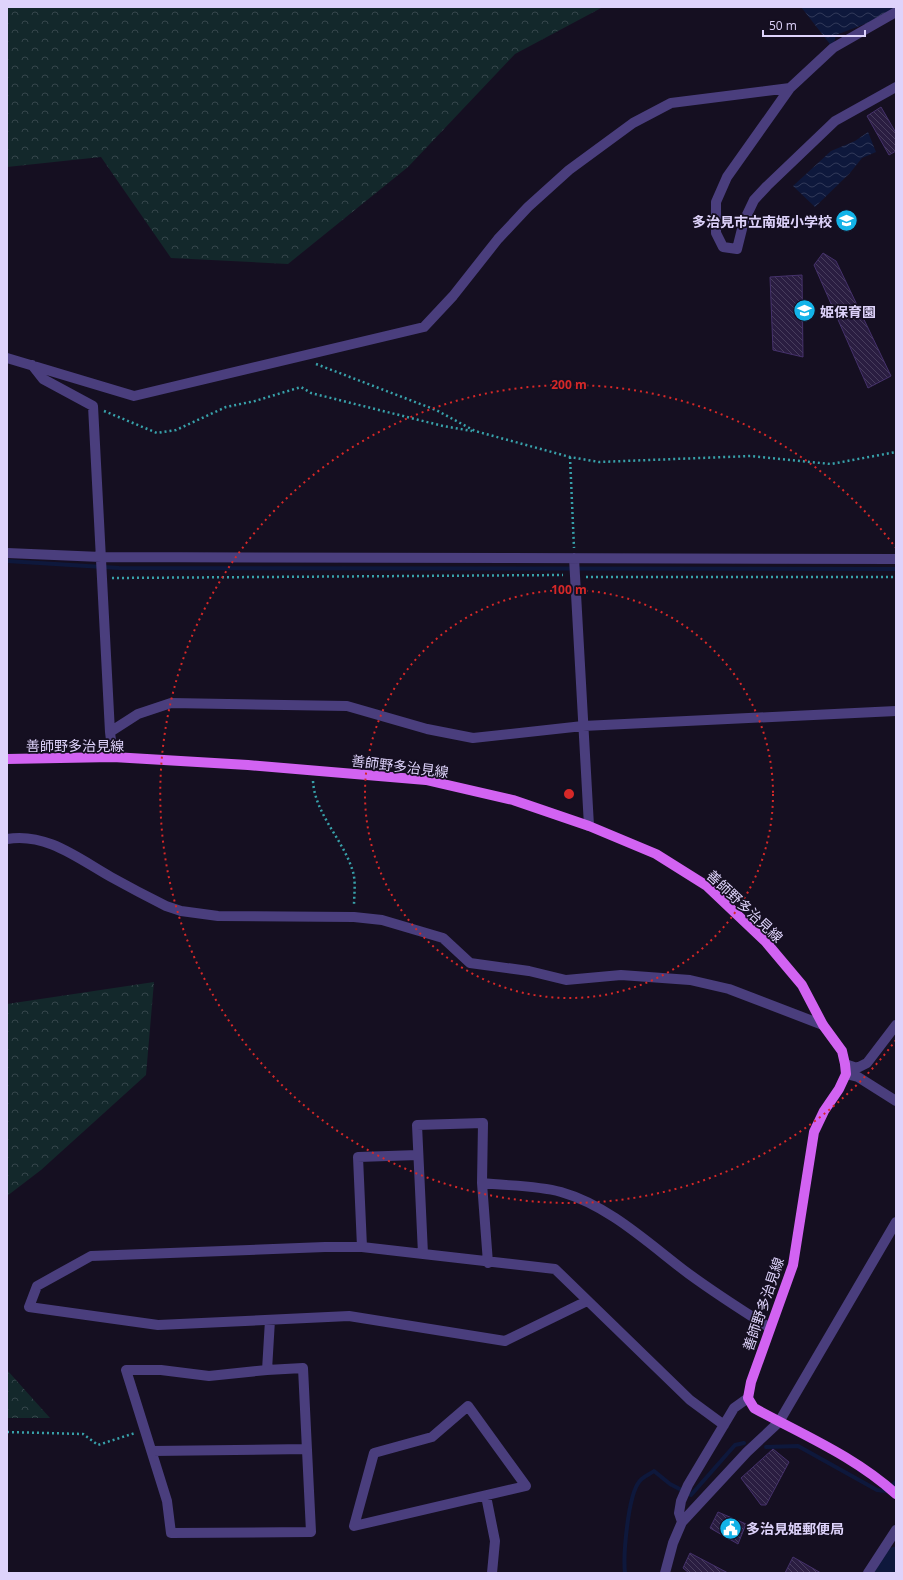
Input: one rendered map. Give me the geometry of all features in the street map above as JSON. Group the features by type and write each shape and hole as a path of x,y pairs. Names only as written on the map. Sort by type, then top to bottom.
{"main road":[{"name":"善師野多治見線","path":"7,759 114,757 313,770 426,780 513,800 589,826 656,854 706,886 766,942 802,985 824,1026 842,1051 845,1069 838,1089 824,1111 814,1132 793,1265 751,1382 748,1398"},
{"path":"748,1398 754,1408 846,1456 878,1477 896,1494"}],"street":[{"path":"896,12 833,48 790,88 727,177 716,202 716,233 723,247 737,249 744,221 754,200 835,122 896,87"},
{"path":"7,358 134,396 424,327 453,296 498,239 528,207 568,170 633,123 671,103 790,88"},
{"path":"32,365 43,379 93,406 110,732 114,757"},
{"path":"7,553 101,558 896,559"},
{"path":"574,558 582,726 589,826"},
{"path":"110,732 138,714 171,703 346,706 427,728 473,738 582,726 896,711"},
{"path":"7,839 15,838 36,840 63,848 166,906 181,911 218,916 354,917 382,920 443,938 470,963 528,971 566,980 621,975 690,980 729,989 824,1026"},
{"path":"845,1069 857,1068 867,1063 896,1025"},
{"path":"845,1069 896,1101"},
{"path":"423,1254 417,1125 483,1123 482,1183 488,1263"},
{"path":"362,1248 358,1157 418,1155"},
{"path":"482,1183 562,1192 592,1205 610,1215 707,1288 770,1328"},
{"path":"665,1573 672,1542 682,1522 747,1452 779,1422 896,1222"},
{"path":"587,1301 505,1342 349,1316 158,1325 29,1307 37,1286 91,1256 362,1248 423,1254 488,1263 555,1269 690,1400 724,1425"},
{"path":"267,1370 270,1320"},
{"path":"303,1368 311,1532 171,1533 167,1501 126,1370 161,1370 209,1376 267,1370 303,1368"},
{"path":"682,1522 679,1513 681,1501 688,1485 734,1408 748,1398"},
{"path":"468,1406 526,1486 486,1496 354,1526 374,1453 432,1437 468,1406"},
{"path":"152,1451 307,1449"},
{"path":"486,1496 495,1541 492,1573"},
{"path":"868,1573 896,1530"}],"path":[{"path":"303,356 308,361 436,410 475,431"},
{"path":"93,406 157,433 176,430 226,407 255,401 301,387 311,393 443,426 475,431 570,457 599,462 751,456 831,464 896,452"},
{"path":"570,457 574,558"},
{"path":"102,577 896,576"},
{"path":"313,770 314,792 321,812 347,855 354,874 354,917"},
{"path":"7,1432 83,1434 98,1445 145,1430"}],"green space":[{"path":"7,7 603,7 515,54 408,167 288,264 171,258 101,157 7,167"},
{"path":"154,982 146,1075 41,1170 7,1196 7,1004"},
{"path":"7,1370 50,1418 7,1418"}],"water":[{"path":"801,7 896,7 896,12 836,35 833,48"},
{"path":"868,132 876,152 862,158 850,173 815,207 793,186 831,151 855,141"}],"building":[{"path":"881,107 896,133 896,151 889,155 867,116"},
{"path":"823,253 836,261 891,376 868,388 814,265"},
{"path":"802,275 803,357 773,350 770,277"},
{"path":"773,1449 789,1462 766,1505 761,1505 741,1478"},
{"path":"718,1512 746,1524 738,1544 710,1528"},
{"path":"690,1553 728,1573 689,1573 683,1568"},
{"path":"793,1557 821,1573 785,1573"}],"waterway":[{"path":"7,561 119,568 896,569"},
{"path":"625,1573 625,1553 629,1512 635,1489 640,1480 654,1471 670,1484 691,1495 735,1445 744,1443"},
{"path":"766,1447 798,1446 877,1490 886,1491 896,1482"},
{"path":"887,1573 896,1559"}],"place":[{"name":"多治見市立南姫小学校","path":"847,221"},
{"name":"姫保育園","path":"804,311"},
{"name":"多治見姫郵便局","path":"731,1528"}]}
